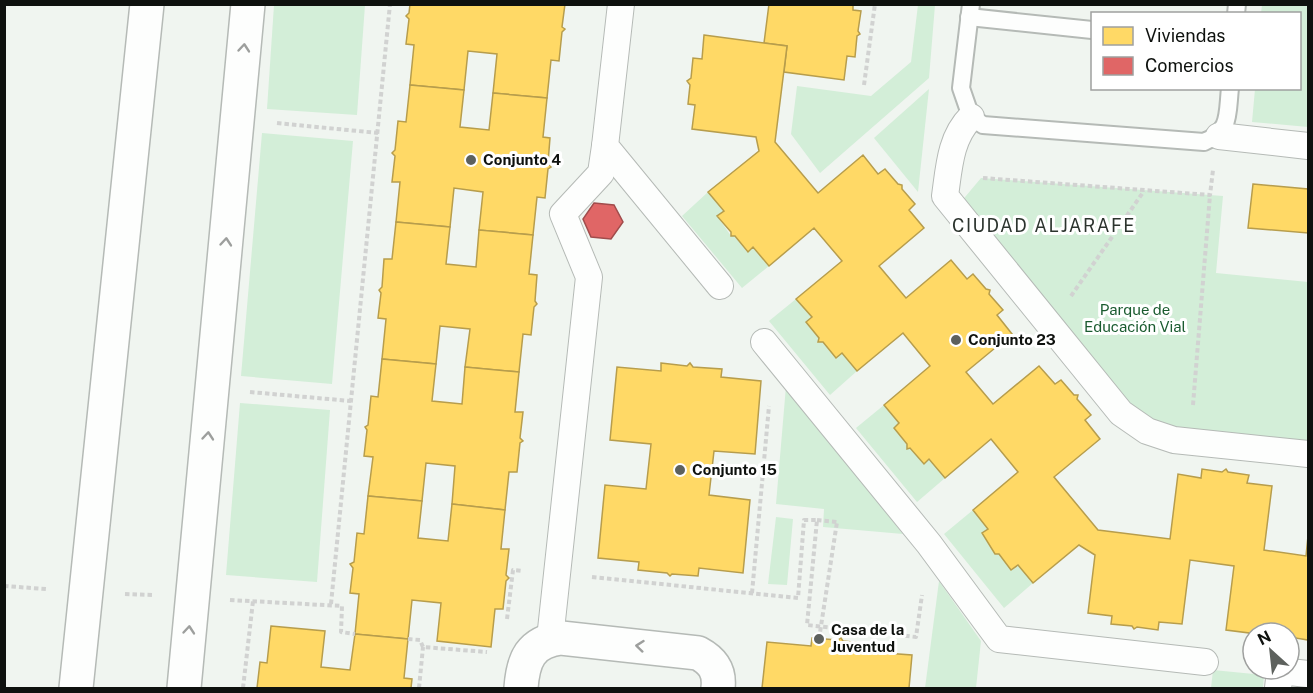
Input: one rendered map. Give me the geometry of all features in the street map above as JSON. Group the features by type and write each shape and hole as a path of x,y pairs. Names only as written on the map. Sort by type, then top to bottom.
{"street":[{"path":"76,688 147,4"},
{"path":"184,688 248,4"},
{"path":"541,645 589,277 563,214 601,173 621,4"},
{"path":"971,117 959,128 945,196 1121,413 1147,431 1190,442 1308,454"},
{"path":"1229,137 1308,146"},
{"path":"605,146 720,286"},
{"path":"764,342 929,544 999,639 1205,662"},
{"path":"521,688 523,667 541,645 561,638 698,653 709,658 716,669 718,688"},
{"path":"1278,688 1280,671 1308,674"}],"lane":[{"path":"1091,30 970,11 961,88 971,117 983,125 1204,142 1229,137 1226,123 1230,90"}],"path":[{"path":"331,604 390,4"},
{"path":"864,85 875,4"},
{"path":"237,119 378,133"},
{"path":"1190,442 1213,165 1236,145 1229,137"},
{"path":"948,175 1210,195"},
{"path":"1050,326 1144,191"},
{"path":"212,389 351,401"},
{"path":"752,593 770,395"},
{"path":"587,577 798,598 804,520 837,522 819,639"},
{"path":"818,520 807,625 916,637 929,544"},
{"path":"507,622 513,570 524,571"},
{"path":"243,688 253,602"},
{"path":"408,639 420,640 423,647 419,688"},
{"path":"423,647 503,654 541,645"}],"green space":[{"path":"274,5 365,5 357,115 267,109"},
{"path":"918,5 935,5 929,78 820,173 791,134 797,86 871,96 911,62"},
{"path":"1262,5 1308,5 1308,127 1252,122 1255,90 1301,90 1301,12 1261,12"},
{"path":"929,89 918,192 874,138"},
{"path":"262,133 353,141 332,384 241,376"},
{"name":"Parque de Educación Vial","path":"981,178 1223,196 1216,273 1308,282 1308,454 1147,431 955,209"},
{"path":"708,192 724,211 718,217 731,236 735,236 747,252 753,247 769,266 742,288 682,216"},
{"path":"796,299 812,317 806,322 819,338 819,342 823,342 835,357 842,353 857,371 830,395 769,321"},
{"path":"786,386 903,534 823,527 824,509 776,504"},
{"path":"240,403 330,410 317,582 226,575"},
{"path":"884,405 899,423 894,428 907,444 907,448 910,448 924,464 929,459 945,478 917,502 856,428"},
{"path":"973,510 988,529 982,534 995,554 999,554 1011,569 1018,565 1033,583 1004,608 944,534"},
{"path":"776,517 793,519 787,585 768,584"},
{"path":"939,581 981,641 976,688 925,688"},
{"path":"1213,670 1241,673 1241,681 1264,681 1263,688 1211,688"}],"building: Viviendas":[{"path":"410,4 565,4 562,27 565,29 562,32 559,61 551,60 547,98 493,93 497,54 468,51 464,90 410,85 414,45 406,44 409,19 406,16 409,13"},
{"path":"769,4 853,4 853,10 861,11 858,31 860,34 857,36 855,57 847,56 844,80 784,72 787,46 764,43"},
{"name":"Conjunto 23","path":"704,35 787,46 775,142 818,193 863,155 878,174 885,169 898,184 902,185 902,189 915,204 909,210 924,228 879,266 906,298 951,260 967,279 973,274 986,289 990,290 989,294 1003,310 997,315 1012,334 966,372 993,404 1039,366 1055,384 1061,380 1074,395 1078,395 1077,399 1091,415 1085,420 1100,439 1054,477 1098,530 1170,539 1178,474 1201,478 1202,469 1222,472 1226,469 1228,472 1249,475 1247,483 1272,486 1264,550 1306,556 1308,536 1308,640 1301,639 1301,621 1241,621 1241,632 1226,630 1234,566 1190,560 1182,624 1159,622 1158,630 1137,627 1134,629 1132,626 1111,624 1112,616 1088,613 1095,555 1079,545 1033,583 1018,565 1011,570 999,554 995,554 982,533 988,529 973,510 1018,472 991,439 945,478 929,459 924,464 910,448 907,449 907,444 894,428 899,423 884,405 930,366 903,333 857,371 842,353 836,358 823,342 818,342 819,338 806,322 812,317 796,299 842,261 814,228 769,266 753,247 748,252 735,236 731,236 731,232 717,216 724,211 708,192 759,151 756,137 692,129 695,105 688,104 690,85 687,81 691,78 693,58 702,59"},
{"name":"Conjunto 4","path":"410,85 464,90 460,127 489,130 493,93 547,98 543,137 550,138 548,163 551,167 548,169 545,198 537,197 533,235 479,230 483,192 454,188 450,227 396,222 400,182 392,182 395,156 392,153 395,150 398,121 406,122"},
{"path":"1253,184 1308,189 1308,233 1248,228"},
{"path":"396,222 450,227 446,264 476,267 479,230 533,235 529,274 537,275 535,301 537,304 534,307 531,335 523,334 519,372 465,367 470,329 440,326 436,364 382,359 386,319 378,318 381,293 379,290 382,287 384,259 392,259"},
{"path":"382,359 436,364 432,401 462,404 465,367 519,372 515,412 523,412 520,438 523,441 520,443 517,472 509,472 505,510 452,504 455,466 426,463 422,501 368,496 373,457 364,456 367,430 365,427 368,425 371,396 378,397"},
{"name":"Conjunto 15","path":"661,363 687,366 690,363 693,367 722,369 721,377 761,381 755,454 714,451 709,495 750,500 743,573 699,568 698,576 672,574 670,576 667,573 638,570 639,562 598,558 605,485 646,489 651,444 610,440 617,367 661,371"},
{"path":"368,496 422,501 418,538 448,541 452,504 505,510 501,549 509,549 506,575 509,578 506,581 503,609 495,609 491,647 437,641 441,603 412,600 408,639 355,634 359,594 350,593 353,568 350,564 354,562 357,533 364,534"},
{"path":"271,626 325,631 321,667 350,670 355,634 408,639 404,678 412,679 411,688 257,688 260,662 267,663"},
{"path":"812,638 838,640 841,638 843,641 872,644 871,652 912,655 909,688 762,688 767,642 811,646"}],"building: Comercios":[{"path":"594,203 614,205 623,222 611,239 591,237 583,219"}],"place":[{"name":"Conjunto 4","path":"471,160"},
{"name":"Conjunto 23","path":"956,340"},
{"name":"Conjunto 15","path":"680,470"},
{"name":"Casa de la Juventud","path":"819,639"}],"district":[{"name":"CIUDAD ALJARAFE","path":"1044,226"}]}
